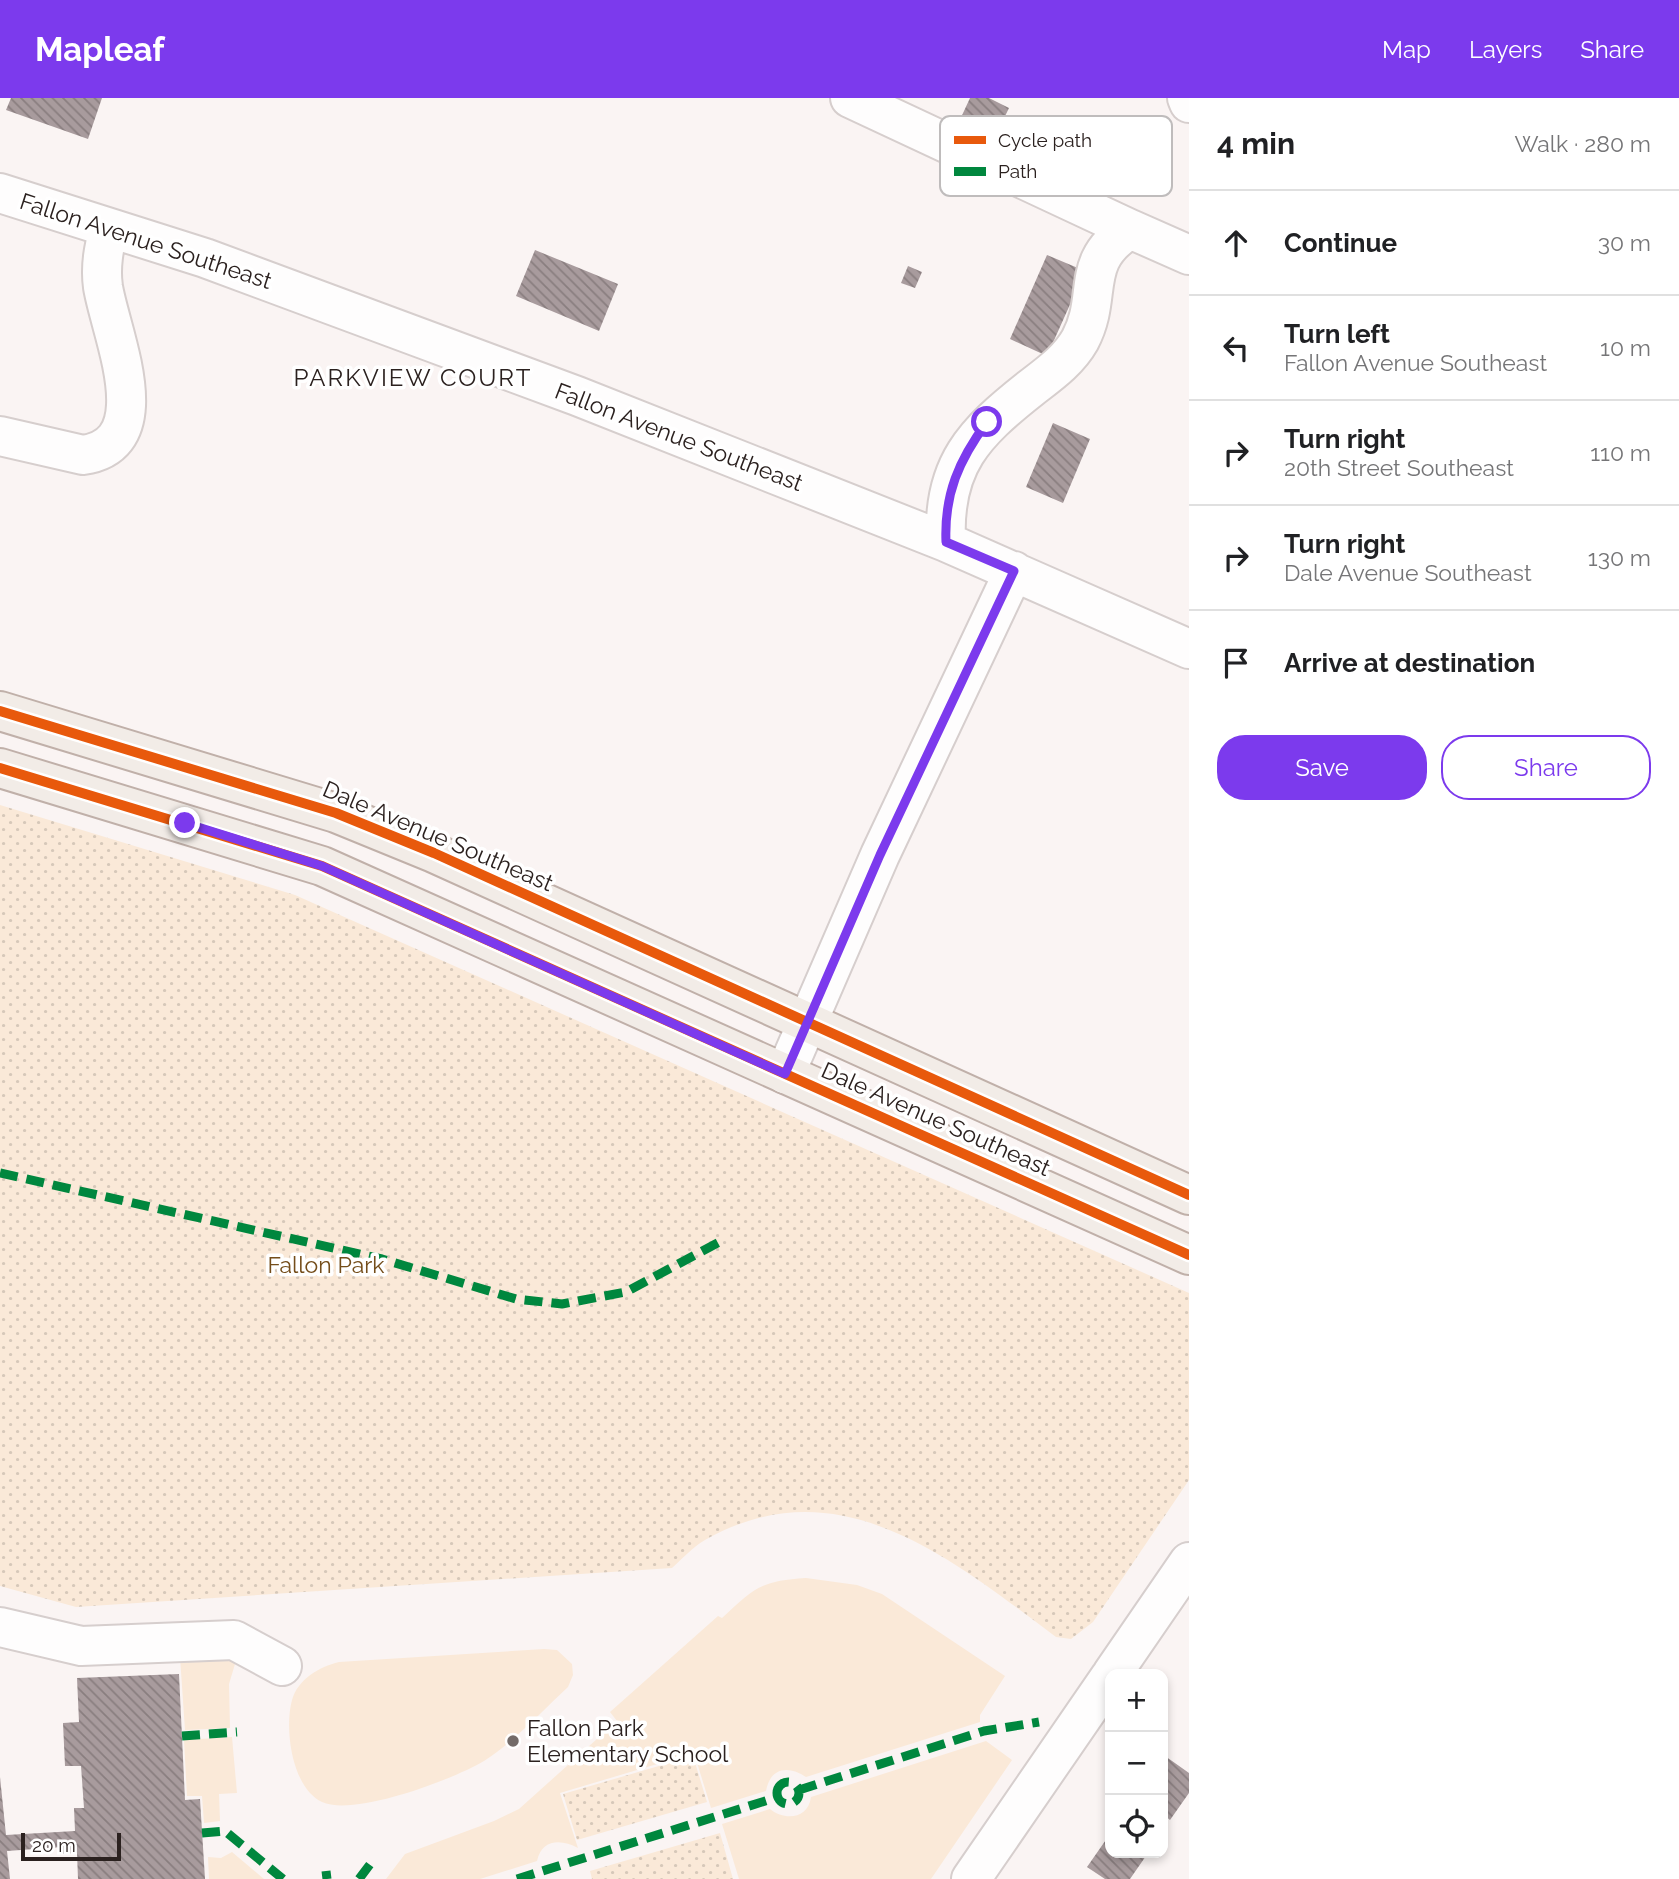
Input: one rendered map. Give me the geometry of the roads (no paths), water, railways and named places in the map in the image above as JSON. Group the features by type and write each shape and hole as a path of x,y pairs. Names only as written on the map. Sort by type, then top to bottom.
{"main road":[{"name":"Dale Avenue Southeast","path":"0,711 336,813 434,853 1189,1195"},
{"name":"Dale Avenue Southeast","path":"0,768 322,866 1189,1255"}],"street":[{"path":"850,98 940,140"},
{"path":"1187,98 1189,103"},
{"name":"Fallon Avenue Southeast","path":"0,193 205,258 399,329 946,542 1189,649"},
{"path":"1059,196 1189,255"},
{"path":"0,436 83,455 94,454 111,444 122,430 128,411 103,285 102,256 108,228"},
{"path":"946,542 945,516 951,483 965,451 987,422 1069,356 1088,319 1097,262 1110,242 1130,229"},
{"path":"785,1074 880,855 1014,571"},
{"path":"1115,1669 1189,1562"},
{"path":"0,1628 80,1646 234,1640 282,1666"},
{"path":"971,1879 1105,1684"}],"place":[{"name":"Fallon Park Elementary School","path":"513,1741"}],"district":[{"name":"PARKVIEW COURT","path":"413,378"}],"park label":[{"name":"Fallon Park","path":"326,1265"}]}
